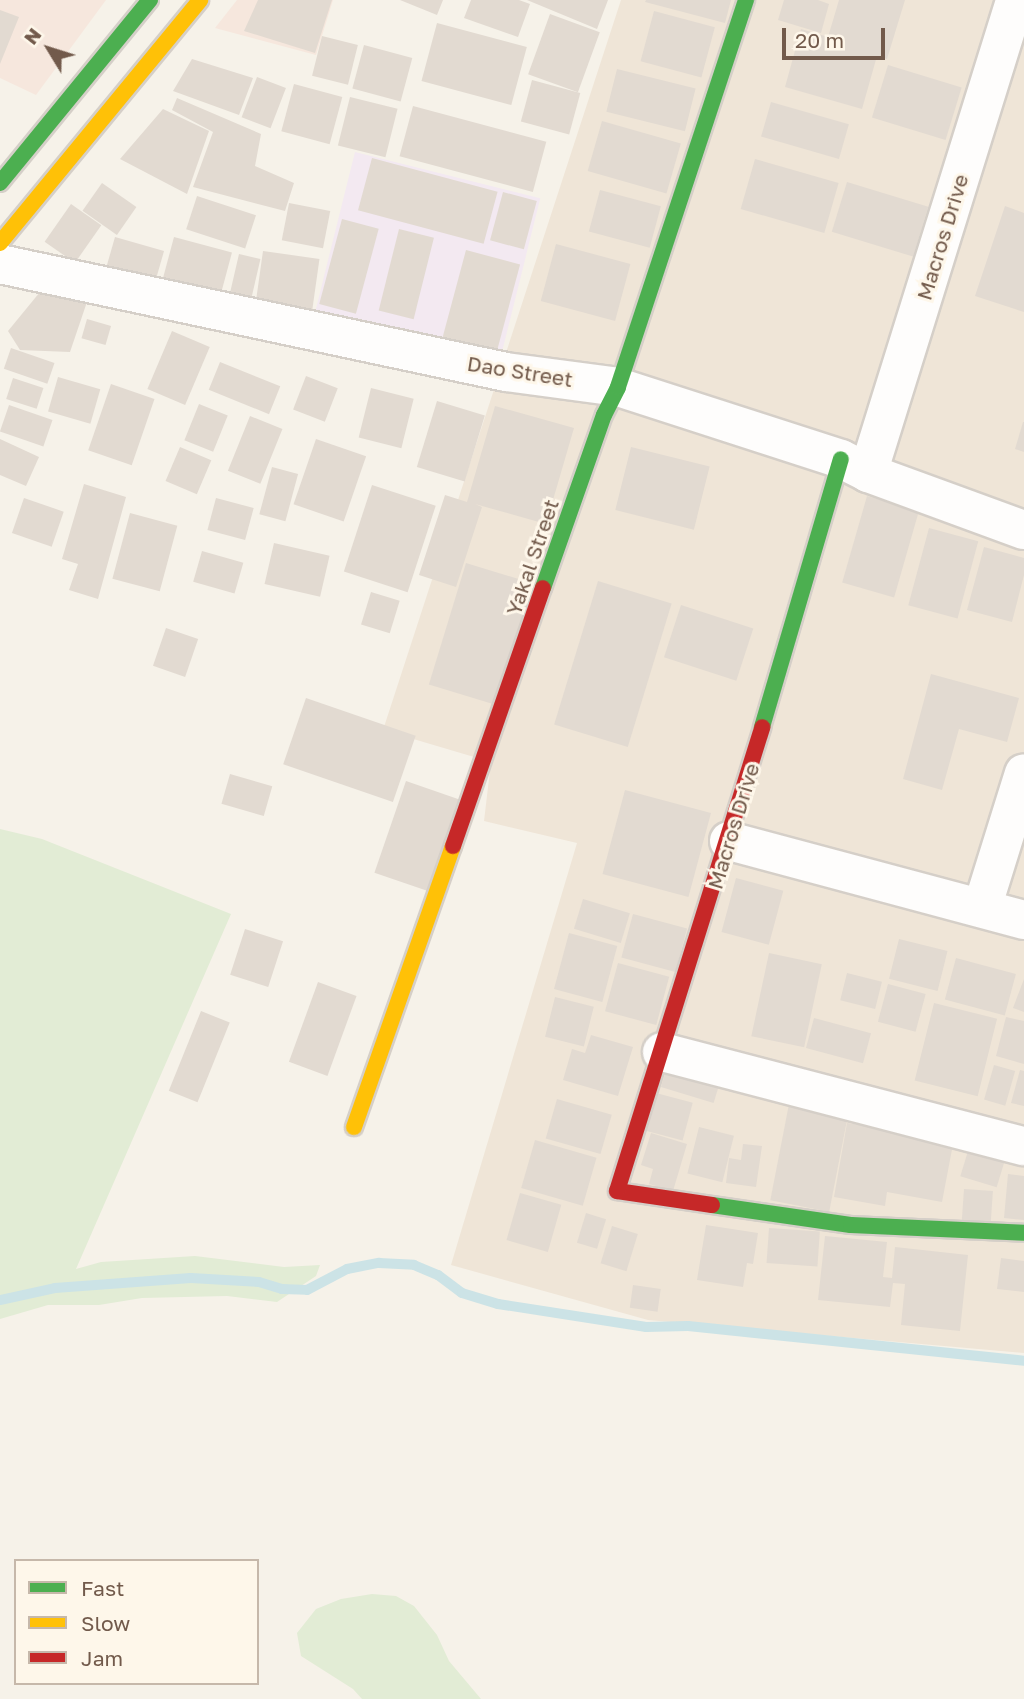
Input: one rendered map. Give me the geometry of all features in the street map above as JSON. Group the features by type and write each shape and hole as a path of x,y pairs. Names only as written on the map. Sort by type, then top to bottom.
{"main road":[{"path":"0,183 150,0"},
{"path":"0,243 201,0"},
{"name":"Yakal Street","path":"354,1126 599,429 618,387 746,0"},
{"name":"Macros Drive","path":"855,466 729,841 617,1191 851,1225 1024,1233"}],"street":[{"name":"Macros Drive","path":"855,466 1015,0"},
{"name":"Dao Street","path":"0,264 506,372 618,387 855,466 1024,530"},
{"path":"982,908 1024,773"},
{"path":"729,841 1024,920"},
{"path":"663,1052 1024,1146"}],"shaded area":[{"path":"0,0 106,0 36,95 0,78"},
{"path":"237,0 333,0 316,55 215,28"},
{"path":"621,0 1024,0 1024,1353 648,1320 451,1265 577,843 484,821 491,762 383,730"},
{"path":"355,152 540,198 501,356 316,310"}],"green space":[{"path":"0,829 42,839 231,914 76,1269 101,1262 195,1256 284,1267 320,1265 316,1276 277,1302 227,1296 142,1298 99,1305 48,1305 0,1319"},
{"path":"372,1594 396,1596 414,1606 437,1635 449,1661 481,1699 362,1699 353,1689 301,1656 297,1633 316,1609 341,1599"}],"building":[{"path":"258,0 332,0 315,53 244,31"},
{"path":"400,0 443,0 437,15"},
{"path":"471,0 519,0 530,4 518,37 464,18"},
{"path":"527,0 608,0 597,29"},
{"path":"731,0 725,23 645,2"},
{"path":"784,0 818,0 829,4 821,33 778,20"},
{"path":"839,0 905,0 887,59 877,56 862,109 785,87 801,29 828,37"},
{"path":"0,10 19,17 0,64"},
{"path":"654,11 715,27 701,78 641,61"},
{"path":"550,14 600,32 578,92 528,74"},
{"path":"437,23 527,47 511,105 421,81"},
{"path":"322,36 358,45 348,85 312,76"},
{"path":"364,45 412,58 401,101 352,88"},
{"path":"192,59 253,78 239,115 173,91"},
{"path":"888,65 962,88 946,140 872,118"},
{"path":"617,69 696,89 685,131 606,112"},
{"path":"257,77 286,88 271,128 242,117"},
{"path":"532,80 580,93 569,134 521,122"},
{"path":"294,84 342,97 330,144 281,131"},
{"path":"350,97 398,109 385,157 338,146"},
{"path":"177,98 261,134 255,166 294,183 285,211 193,187 213,132 172,110"},
{"path":"771,102 849,124 839,159 761,137"},
{"path":"413,106 546,142 533,192 400,156"},
{"path":"163,109 209,131 187,194 120,159"},
{"path":"602,121 681,144 666,194 588,171"},
{"path":"372,158 498,192 484,244 358,210"},
{"path":"755,159 839,183 824,233 741,209"},
{"path":"847,182 928,207 913,257 832,232"},
{"path":"102,183 136,207 117,235 82,211"},
{"path":"600,190 661,206 650,248 589,232"},
{"path":"503,192 537,201 524,249 490,240"},
{"path":"197,196 256,215 245,248 186,229"},
{"path":"289,203 330,211 323,248 282,240"},
{"path":"71,204 101,225 75,263 45,242"},
{"path":"1005,206 1024,213 1024,312 975,296"},
{"path":"342,219 379,229 356,314 319,304"},
{"path":"399,229 434,238 414,319 379,311"},
{"path":"115,237 164,251 155,282 106,268"},
{"path":"174,237 232,253 220,297 162,281"},
{"path":"556,244 630,264 615,321 541,301"},
{"path":"466,250 520,264 497,351 443,337"},
{"path":"263,251 319,259 312,309 256,302"},
{"path":"239,254 260,259 252,297 230,292"},
{"path":"40,292 89,296 70,352 20,350 8,331"},
{"path":"87,319 111,326 106,345 81,338"},
{"path":"172,331 210,347 185,405 147,389"},
{"path":"11,348 54,363 47,384 4,369"},
{"path":"220,362 280,386 269,414 209,390"},
{"path":"306,376 338,388 325,422 293,410"},
{"path":"58,377 100,389 90,424 48,412"},
{"path":"13,378 43,388 37,409 6,399"},
{"path":"111,384 154,399 132,465 88,450"},
{"path":"371,388 414,399 401,448 359,437"},
{"path":"437,401 485,416 465,482 417,467"},
{"path":"199,404 228,416 213,452 184,440"},
{"path":"9,405 52,420 43,446 0,432"},
{"path":"495,406 574,428 546,524 475,504 482,507 456,587 419,575 445,495 467,502"},
{"path":"250,416 282,429 260,484 228,471"},
{"path":"1024,422 1024,452 1015,449"},
{"path":"0,439 39,457 26,486 0,475"},
{"path":"316,439 366,456 344,521 294,504"},
{"path":"180,447 211,460 197,494 166,481"},
{"path":"631,447 710,467 694,530 615,510"},
{"path":"272,467 298,474 285,521 259,514"},
{"path":"84,484 126,497 98,599 69,590 78,564 62,559"},
{"path":"372,485 436,506 408,592 344,572"},
{"path":"867,496 919,511 894,597 842,583"},
{"path":"24,498 64,512 52,547 12,533"},
{"path":"216,498 254,508 245,540 207,530"},
{"path":"130,513 177,526 160,591 112,579"},
{"path":"929,528 978,541 958,618 908,605"},
{"path":"274,543 330,556 320,597 265,584"},
{"path":"984,547 1024,558 1024,575 1012,622 967,610"},
{"path":"202,551 243,563 235,594 193,582"},
{"path":"466,563 536,584 499,706 429,684"},
{"path":"598,581 672,604 628,747 554,724"},
{"path":"371,592 400,601 390,633 361,625"},
{"path":"681,605 753,628 736,681 664,657"},
{"path":"166,628 198,639 185,677 153,666"},
{"path":"931,674 1019,698 1007,742 959,729 942,790 903,779"},
{"path":"306,698 416,736 393,802 283,764"},
{"path":"230,774 272,786 264,816 221,804"},
{"path":"406,781 461,800 429,892 374,873"},
{"path":"625,790 711,813 688,897 602,874"},
{"path":"736,878 783,891 769,945 722,932"},
{"path":"583,899 630,913 621,943 574,929"},
{"path":"633,914 687,928 675,972 621,957"},
{"path":"245,929 283,941 268,987 230,975"},
{"path":"569,933 617,946 602,1002 554,989"},
{"path":"899,939 948,951 938,991 889,979"},
{"path":"769,953 822,964 804,1047 751,1036"},
{"path":"956,958 1016,974 1005,1016 945,1000"},
{"path":"618,963 669,977 656,1025 605,1011"},
{"path":"847,973 882,982 875,1009 840,1000"},
{"path":"1024,979 1024,1012 1013,1008"},
{"path":"318,982 357,996 327,1076 289,1062"},
{"path":"888,984 926,994 916,1032 878,1022"},
{"path":"555,997 594,1007 584,1046 545,1037"},
{"path":"934,1003 997,1019 978,1096 915,1081"},
{"path":"201,1011 230,1023 198,1102 169,1091"},
{"path":"1006,1017 1024,1021 1024,1064 996,1056"},
{"path":"814,1018 871,1033 863,1063 806,1048"},
{"path":"591,1035 633,1047 618,1096 563,1080 572,1049 585,1053"},
{"path":"668,1064 721,1080 714,1103 661,1087"},
{"path":"994,1065 1015,1071 1005,1106 984,1100"},
{"path":"1020,1070 1024,1071 1024,1106 1011,1103"},
{"path":"656,1093 693,1103 683,1141 646,1131"},
{"path":"557,1099 612,1115 600,1154 546,1138"},
{"path":"789,1104 848,1115 829,1212 770,1200"},
{"path":"847,1123 954,1139 942,1202 887,1192 885,1206 834,1197"},
{"path":"699,1127 734,1136 722,1182 687,1174"},
{"path":"651,1133 687,1144 673,1191 649,1184 653,1169 641,1165"},
{"path":"972,1138 1008,1149 997,1187 960,1176"},
{"path":"535,1140 597,1158 583,1206 521,1188"},
{"path":"743,1144 762,1146 756,1187 726,1183 729,1158 741,1160"},
{"path":"1008,1174 1024,1176 1024,1220 1004,1218"},
{"path":"964,1189 993,1191 990,1226 962,1224"},
{"path":"520,1193 561,1205 548,1252 506,1240"},
{"path":"586,1213 606,1219 597,1249 577,1243"},
{"path":"706,1225 758,1233 753,1264 747,1263 743,1287 697,1280"},
{"path":"612,1226 638,1234 626,1271 601,1263"},
{"path":"769,1228 820,1232 817,1266 767,1263"},
{"path":"825,1236 887,1242 883,1277 892,1278 895,1247 968,1255 960,1331 901,1325 905,1284 893,1283 890,1307 818,1300"},
{"path":"1001,1258 1024,1261 1024,1292 997,1289"},
{"path":"633,1285 661,1289 658,1312 630,1308"}],"waterway":[{"path":"0,1300 55,1288 191,1278 259,1282 282,1289 307,1290 347,1269 379,1263 414,1265 438,1275 462,1293 498,1304 646,1327 688,1326 1024,1361"}],"traffic: fast":[{"path":"0,183 150,0"},
{"path":"543,588 604,415 618,387 746,0"},
{"path":"762,727 841,459"},
{"path":"712,1205 851,1225 1024,1233"}],"traffic: slow":[{"path":"0,243 200,0"},
{"path":"354,1127 453,846"}],"traffic: jam":[{"path":"453,846 543,588"},
{"path":"712,1205 617,1191 762,727"}]}
